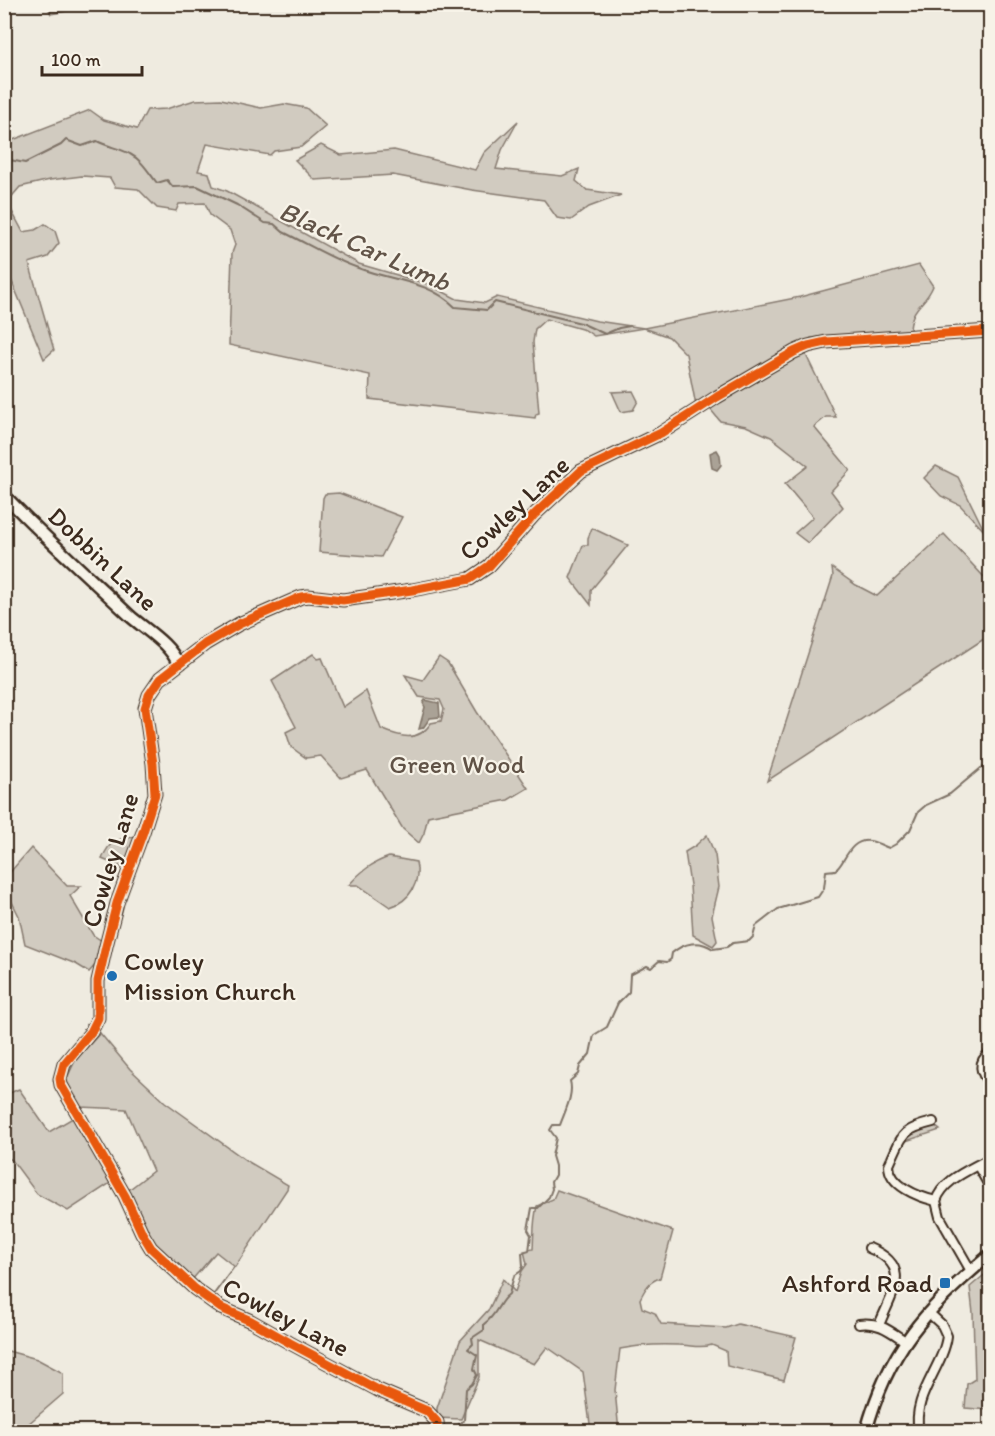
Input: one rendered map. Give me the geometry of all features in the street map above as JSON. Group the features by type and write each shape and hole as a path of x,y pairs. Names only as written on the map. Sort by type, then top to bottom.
{"street":[{"name":"Cowley Lane","path":"438,1431 437,1422 428,1411 378,1390 329,1365 251,1321 221,1308 195,1289 151,1248 99,1148 62,1085 61,1071 64,1064 91,1032 98,1018 99,981 106,946 117,903 155,794 146,722 147,699 156,684 192,654 239,624 301,597 343,600 458,582 479,574 534,515 581,471 661,433 717,397 808,346 826,342 990,331"},
{"name":"Dobbin Lane","path":"4,495 110,597 174,652"},
{"path":"178,664 174,652 192,654"},
{"path":"990,1053 985,1057 981,1069 982,1074 990,1083"},
{"path":"933,1122 914,1127 904,1134 889,1169 895,1181 918,1195 936,1201"},
{"path":"971,1271 940,1217 936,1201 948,1183 990,1158"},
{"path":"978,1166 990,1187"},
{"path":"869,1248 891,1260 896,1276 894,1289 879,1325"},
{"path":"866,1431 881,1383 905,1341 928,1312 990,1255"},
{"path":"919,1431 919,1411 923,1396 947,1336 942,1325 928,1312"},
{"path":"859,1324 879,1325 905,1341"}],"green space":[{"path":"47,5 100,5 51,14"},
{"path":"221,99 261,108 284,104 306,108 326,126 301,147 274,151 270,155 207,144 198,171 209,173 213,186 227,191 359,264 428,284 457,299 485,303 497,297 597,321 644,328 594,336 585,330 546,319 535,329 533,342 539,413 535,418 369,399 370,375 229,345 232,253 235,245 230,230 210,215 205,203 179,204 176,211 157,208 138,189 115,187 110,178 82,176 20,187 7,202 23,232 35,230 45,224 55,231 59,243 48,257 29,263 54,350 44,359 5,265 5,143 90,110 104,120 137,129 147,110 166,109 195,100"},
{"path":"518,121 502,150 496,169 562,176 579,169 576,181 587,190 621,195 589,207 571,220 557,218 544,200 472,190 393,175 315,180 295,160 321,145 341,155 394,150 475,170 484,153"},
{"path":"919,265 933,286 913,316 910,331 811,338 696,406 686,354 669,337 644,328 800,297"},
{"path":"805,353 836,417 826,417 814,427 850,470 831,491 843,507 808,543 795,533 813,517 785,484 808,466 771,437 746,426 720,421 711,410 711,405"},
{"path":"633,391 638,401 633,410 621,412 612,392"},
{"path":"936,466 958,477 985,532 960,505 941,496 924,478"},
{"path":"339,493 402,517 381,557 319,552 323,498 325,494"},
{"path":"592,528 628,545 591,590 591,605 570,578 583,545 588,545"},
{"path":"944,534 985,578 990,572 990,635 767,781 833,576 832,568 877,596"},
{"name":"Green Wood","path":"313,654 318,659 322,658 343,707 366,691 381,729 402,736 420,734 431,723 441,721 444,709 440,700 419,697 405,675 423,680 439,657 448,663 477,712 528,788 508,800 428,816 419,843 403,829 367,770 341,778 321,756 306,758 291,747 286,732 296,727 272,681"},
{"path":"707,835 715,855 719,887 712,916 717,941 713,946 693,935 690,885 685,852"},
{"path":"138,837 126,869 102,859 108,847 116,841"},
{"path":"31,848 67,886 81,886 70,896 93,935 102,941 97,963 89,972 76,964 25,944 19,916 5,888 5,878"},
{"path":"389,857 416,862 417,869 417,877 412,890 403,900 390,907 358,885 349,885 367,868"},
{"path":"100,1033 130,1069 165,1102 247,1161 288,1185 235,1267 216,1252 191,1281 153,1246 126,1192 153,1171 126,1109 80,1107 66,1080 75,1061"},
{"path":"19,1089 49,1132 76,1116 112,1182 68,1211 37,1194 12,1160 5,1156 5,1095"},
{"path":"935,1126 940,1130 903,1142 913,1132"},
{"path":"557,1190 673,1231 660,1278 650,1283 644,1292 640,1299 642,1308 655,1313 661,1324 726,1328 738,1324 796,1337 784,1380 727,1366 726,1351 712,1345 699,1347 656,1345 620,1349 615,1390 619,1432 591,1431 583,1372 547,1347 534,1364 479,1340 479,1377 461,1419 437,1418 437,1408 460,1341 489,1309 503,1279 515,1292 522,1271 527,1264 524,1251 533,1249 537,1206 553,1199"},
{"path":"990,1270 990,1410 965,1408 967,1384 975,1379 970,1287"},
{"path":"8,1351 37,1359 63,1373 63,1394 20,1431 5,1431 5,1377 8,1369 4,1353"}],"shaded area":[{"path":"717,450 721,465 717,470 712,468 710,453"},
{"path":"425,700 439,703 440,717 430,718 423,728 419,729 425,707 423,703"}],"waterway":[{"name":"Black Car Lumb","path":"4,167 10,160 25,163 61,145 66,140 82,146 97,141 134,157 157,183 167,180 173,187 197,186 237,205 265,223 274,224 283,232 339,260 358,268 421,286 433,291 455,307 487,310 495,302 581,323 605,334 630,326"},
{"path":"247,615 278,602"},
{"path":"459,1424 464,1420 466,1389 477,1375 474,1369 477,1355 468,1349 473,1344 472,1338 484,1330 484,1324 509,1294 514,1276 521,1271 523,1266 522,1253 529,1251 531,1235 528,1230 532,1208 538,1208 549,1197 552,1189 551,1182 555,1175 552,1156 556,1138 550,1130 553,1125 560,1125 570,1097 570,1081 578,1074 580,1066 590,1054 594,1035 607,1027 618,1003 629,992 630,975 647,966 651,968 659,961 667,962 671,959 672,953 687,945 697,943 713,949 749,941 753,937 756,926 778,909 818,897 824,888 826,871 838,868 857,844 870,841 889,848 896,844 910,830 918,812 926,805 950,794 981,768 990,766"},
{"path":"214,1294 234,1267"},
{"path":"449,1432 454,1428"}],"cycle path":[{"path":"438,1432 437,1422 427,1411 378,1390 251,1321 221,1308 195,1289 151,1248 125,1196 61,1085 60,1079 64,1064 91,1032 98,1018 98,981 106,946 117,903 155,794 145,708 149,695 160,679 205,644 239,624 301,597 343,600 470,579 489,566 534,515 581,471 661,433 794,352 826,342 990,331"}],"place":[{"name":"Cowley Mission Church","path":"112,976"},
{"name":"Ashford Road","path":"945,1283"}]}
